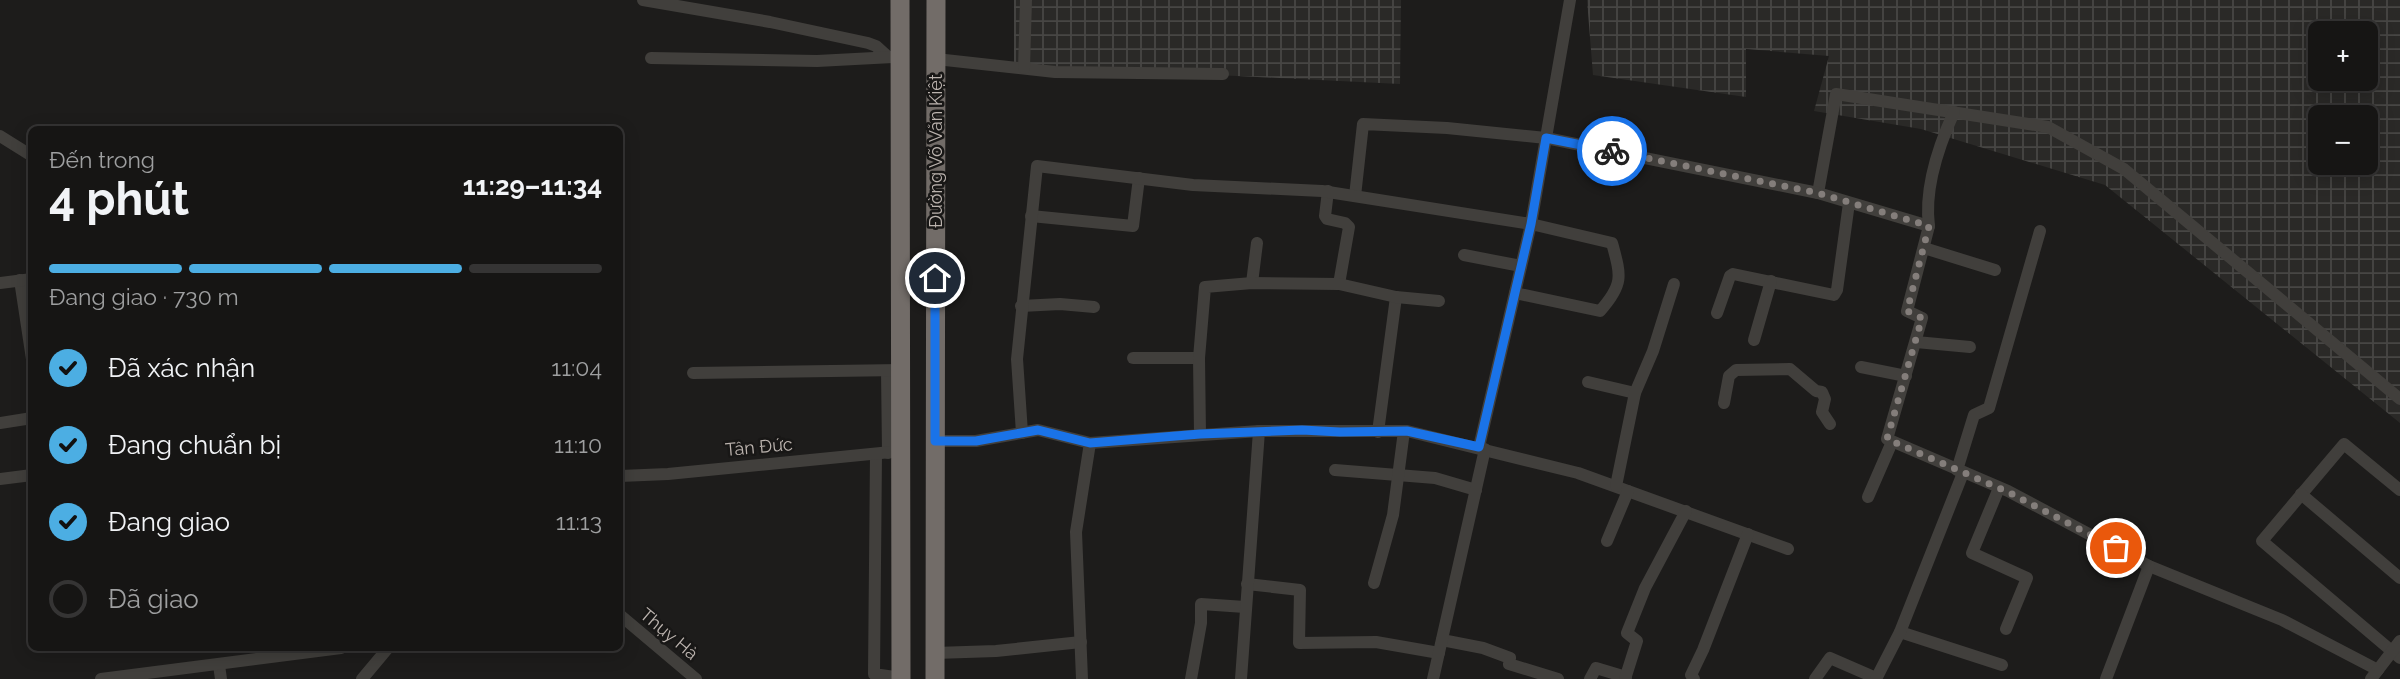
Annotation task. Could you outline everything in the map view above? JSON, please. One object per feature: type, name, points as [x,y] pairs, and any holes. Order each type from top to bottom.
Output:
[{"type":"highway","name":"Đường Võ Văn Kiệt","points":[[900,0],[894,57],[894,371],[888,453],[901,678]]},
{"type":"highway","name":"Đường Võ Văn Kiệt","points":[[935,679],[936,0]]},
{"type":"street","points":[[643,0],[770,22],[868,43],[894,57]]},
{"type":"street","points":[[1024,68],[1026,0]]},
{"type":"street","points":[[1433,679],[1476,490],[1482,448],[1531,224],[1570,0]]},
{"type":"street","points":[[651,58],[817,61],[894,57]]},
{"type":"street","points":[[936,59],[1055,72],[1223,74]]},
{"type":"street","points":[[1818,193],[1836,94],[2048,127],[2124,169],[2400,399]]},
{"type":"street","points":[[1954,112],[1936,160],[1929,226],[1907,311],[1922,318],[1887,439],[1999,488],[2149,566],[2282,620],[2375,674],[2397,650],[2262,541],[2344,444],[2400,490]]},
{"type":"street","points":[[1355,196],[1363,124],[1447,128],[1546,138],[1818,193],[1929,226]]},
{"type":"street","points":[[0,136],[28,154]]},
{"type":"street","points":[[1022,433],[1017,359],[1037,166],[1193,185],[1328,191],[1531,224],[1612,243],[1621,274],[1613,296],[1600,311],[1515,293]]},
{"type":"street","points":[[1031,216],[1133,226],[1139,178]]},
{"type":"street","points":[[1328,191],[1325,216],[1349,226],[1339,284]]},
{"type":"street","points":[[1717,313],[1733,274],[1828,296],[1834,295],[1837,290],[1849,203]]},
{"type":"street","points":[[1815,679],[1830,658],[1876,678],[1900,632],[1960,471],[1974,415],[1989,408],[2040,231]]},
{"type":"street","points":[[1252,283],[1257,243]]},
{"type":"street","points":[[1924,248],[1995,270]]},
{"type":"street","points":[[1464,255],[1521,266]]},
{"type":"street","points":[[0,283],[26,280],[28,306]]},
{"type":"street","points":[[1754,340],[1772,281]]},
{"type":"street","points":[[1200,434],[1199,358],[1205,287],[1252,283],[1339,284],[1396,297],[1439,301]]},
{"type":"street","points":[[1615,486],[1635,393],[1653,351],[1674,284]]},
{"type":"street","points":[[1378,432],[1396,297]]},
{"type":"street","points":[[1021,306],[1060,304],[1094,307]]},
{"type":"street","points":[[1916,342],[1970,346]]},
{"type":"street","points":[[1133,358],[1199,358]]},
{"type":"street","points":[[1724,403],[1730,376],[1736,370],[1773,370],[1785,367],[1816,391],[1822,392],[1825,399],[1822,412],[1830,424]]},
{"type":"street","points":[[1861,367],[1906,376]]},
{"type":"street","points":[[693,373],[894,371]]},
{"type":"street","points":[[1588,382],[1635,393]]},
{"type":"street","points":[[0,423],[28,419]]},
{"type":"street","points":[[935,441],[976,441],[1038,430],[1090,443],[1259,431],[1404,431],[1578,473],[1788,549]]},
{"type":"street","points":[[1241,679],[1259,431]]},
{"type":"street","points":[[1374,583],[1393,515],[1404,431]]},
{"type":"street","points":[[1868,497],[1892,442]]},
{"type":"street","points":[[1082,679],[1076,532],[1090,443]]},
{"type":"street","points":[[888,453],[874,674],[901,678]]},
{"type":"street","name":"Tân Đức","points":[[623,476],[888,453]]},
{"type":"street","points":[[1335,470],[1435,478],[1476,490]]},
{"type":"street","points":[[0,479],[28,476]]},
{"type":"street","points":[[1999,488],[1972,554],[2027,578],[2006,629]]},
{"type":"street","points":[[1607,541],[1628,491]]},
{"type":"street","points":[[2301,494],[2400,578]]},
{"type":"street","points":[[1590,679],[1596,668],[1625,678],[1637,641],[1627,633],[1645,588],[1686,511]]},
{"type":"street","points":[[1694,679],[1690,675],[1703,650],[1748,534]]},
{"type":"street","points":[[2106,679],[2149,566]]},
{"type":"street","points":[[1247,584],[1300,590],[1299,643],[1376,642],[1483,648],[1510,658],[1509,664],[1558,679]]},
{"type":"street","points":[[1191,679],[1201,623],[1201,604],[1245,607]]},
{"type":"street","name":"Thụy Hà","points":[[623,618],[696,679]]},
{"type":"street","points":[[1900,632],[2002,665]]},
{"type":"street","points":[[935,653],[996,651],[1081,642]]},
{"type":"street","points":[[101,679],[319,651]]},
{"type":"street","points":[[362,679],[385,651]]},
{"type":"street","points":[[219,665],[221,679]]},
{"type":"shaded area","points":[[1014,0],[1401,0],[1400,84],[1014,65]]},
{"type":"shaded area","points":[[1587,0],[2400,0],[2400,423],[2105,185],[1921,129],[1814,111],[1829,56],[1746,49],[1746,97],[1593,75]]},
{"type":"way so far","points":[[1612,151],[1818,193],[1929,226],[1907,311],[1922,318],[1887,439],[2008,492],[2116,548]]},
{"type":"route","points":[[935,278],[935,441],[976,441],[1038,430],[1090,443],[1200,434],[1302,430],[1407,431],[1479,447],[1531,224],[1546,138],[1612,151]]}]
